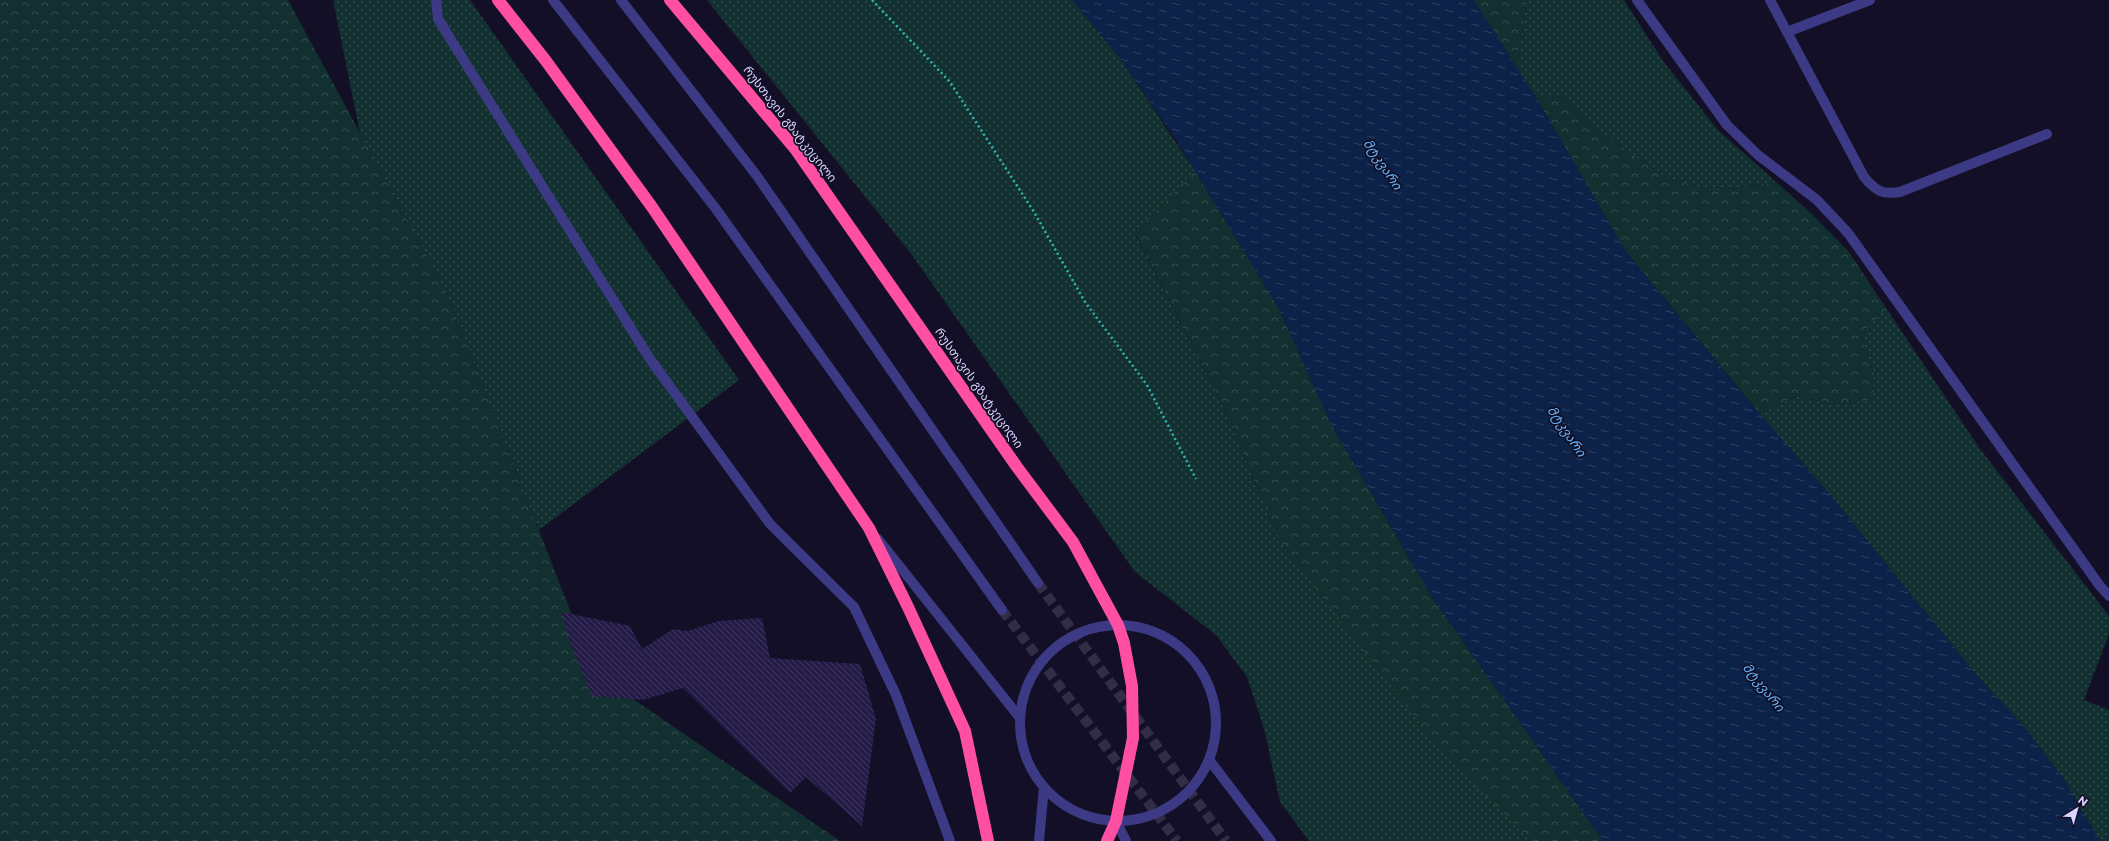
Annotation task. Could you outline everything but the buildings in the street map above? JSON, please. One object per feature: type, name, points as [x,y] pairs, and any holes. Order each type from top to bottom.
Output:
[{"type":"highway","points":[[498,0],[546,62],[652,207],[869,528],[908,606],[965,731],[988,841]]},
{"type":"highway","name":"რუსთავის გზატკეცილი","points":[[670,0],[796,150],[1017,466],[1073,542],[1118,625],[1124,643],[1132,686],[1133,738],[1116,821],[1107,841]]},
{"type":"lane","points":[[436,0],[438,19],[650,359],[770,524],[854,607],[896,695],[950,841]]},
{"type":"lane","points":[[553,0],[716,209],[1002,610]]},
{"type":"lane","points":[[621,0],[757,176],[1038,583]]},
{"type":"lane","points":[[1637,0],[1727,125],[1758,155],[1817,200],[1848,233],[2100,586],[2109,596]]},
{"type":"lane","points":[[1770,0],[1864,177],[1874,188],[1887,194],[1900,192],[2047,134]]},
{"type":"lane","points":[[1787,32],[1870,0]]},
{"type":"lane","points":[[869,528],[1020,718]]},
{"type":"lane","points":[[1118,625],[1150,630],[1178,646],[1200,669],[1214,698],[1217,730],[1210,761],[1194,786],[1172,806],[1145,818],[1116,821],[1089,817],[1064,805],[1044,787],[1030,767],[1022,743],[1020,718],[1026,689],[1041,663],[1062,642],[1089,629],[1118,625]]},
{"type":"lane","points":[[1210,761],[1271,841]]},
{"type":"lane","points":[[1038,841],[1044,787]]},
{"type":"lane","points":[[1116,821],[1126,841]]},
{"type":"path","points":[[872,0],[950,82],[1034,212],[1085,302],[1147,385],[1196,479]]},
{"type":"green space","points":[[0,0],[288,0],[447,293],[594,672],[840,841],[0,841]]},
{"type":"green space","points":[[333,0],[470,0],[739,380],[539,530],[447,293],[360,133]]},
{"type":"green space","points":[[707,0],[1072,0],[1119,57],[1195,171],[1135,234],[1225,410],[1279,541],[1359,642],[1528,837],[1529,841],[1309,841],[1280,802],[1265,732],[1247,677],[1216,635],[1135,572],[912,255]]},
{"type":"green space","points":[[1474,0],[1527,0],[1517,68]]},
{"type":"green space","points":[[1527,0],[1624,0],[1663,61],[1717,129],[1776,182],[1714,191],[1668,179],[1604,134],[1564,97],[1534,94],[1517,68]]},
{"type":"green space","points":[[1534,94],[1564,97],[1604,134],[1668,179],[1714,191],[1776,182],[1811,213],[1849,252],[1886,308],[1862,335],[1874,375],[1873,400],[1836,405],[1797,396],[1760,414],[1624,249]]},
{"type":"green space","points":[[1195,171],[1279,309],[1331,424],[1432,597],[1603,841],[1529,841],[1528,837],[1446,757],[1279,541],[1225,410],[1135,233]]},
{"type":"green space","points":[[1886,308],[1980,449],[2109,616],[2109,634],[2084,700],[2109,710],[2109,841],[2100,841],[2063,778],[2022,724],[1980,679],[1826,490],[1760,414],[1797,396],[1836,405],[1874,375],[1862,335]]},
{"type":"water","name":"მტკვარი","points":[[1072,0],[1474,0],[1534,94],[1624,249],[1742,393],[1826,490],[1980,679],[2022,724],[2063,778],[2100,841],[1603,841],[1432,597],[1331,424],[1279,309],[1176,140],[1119,57]]},
{"type":"tunnel","points":[[1038,583],[1226,841]]},
{"type":"tunnel","points":[[1002,610],[1177,841]]}]
